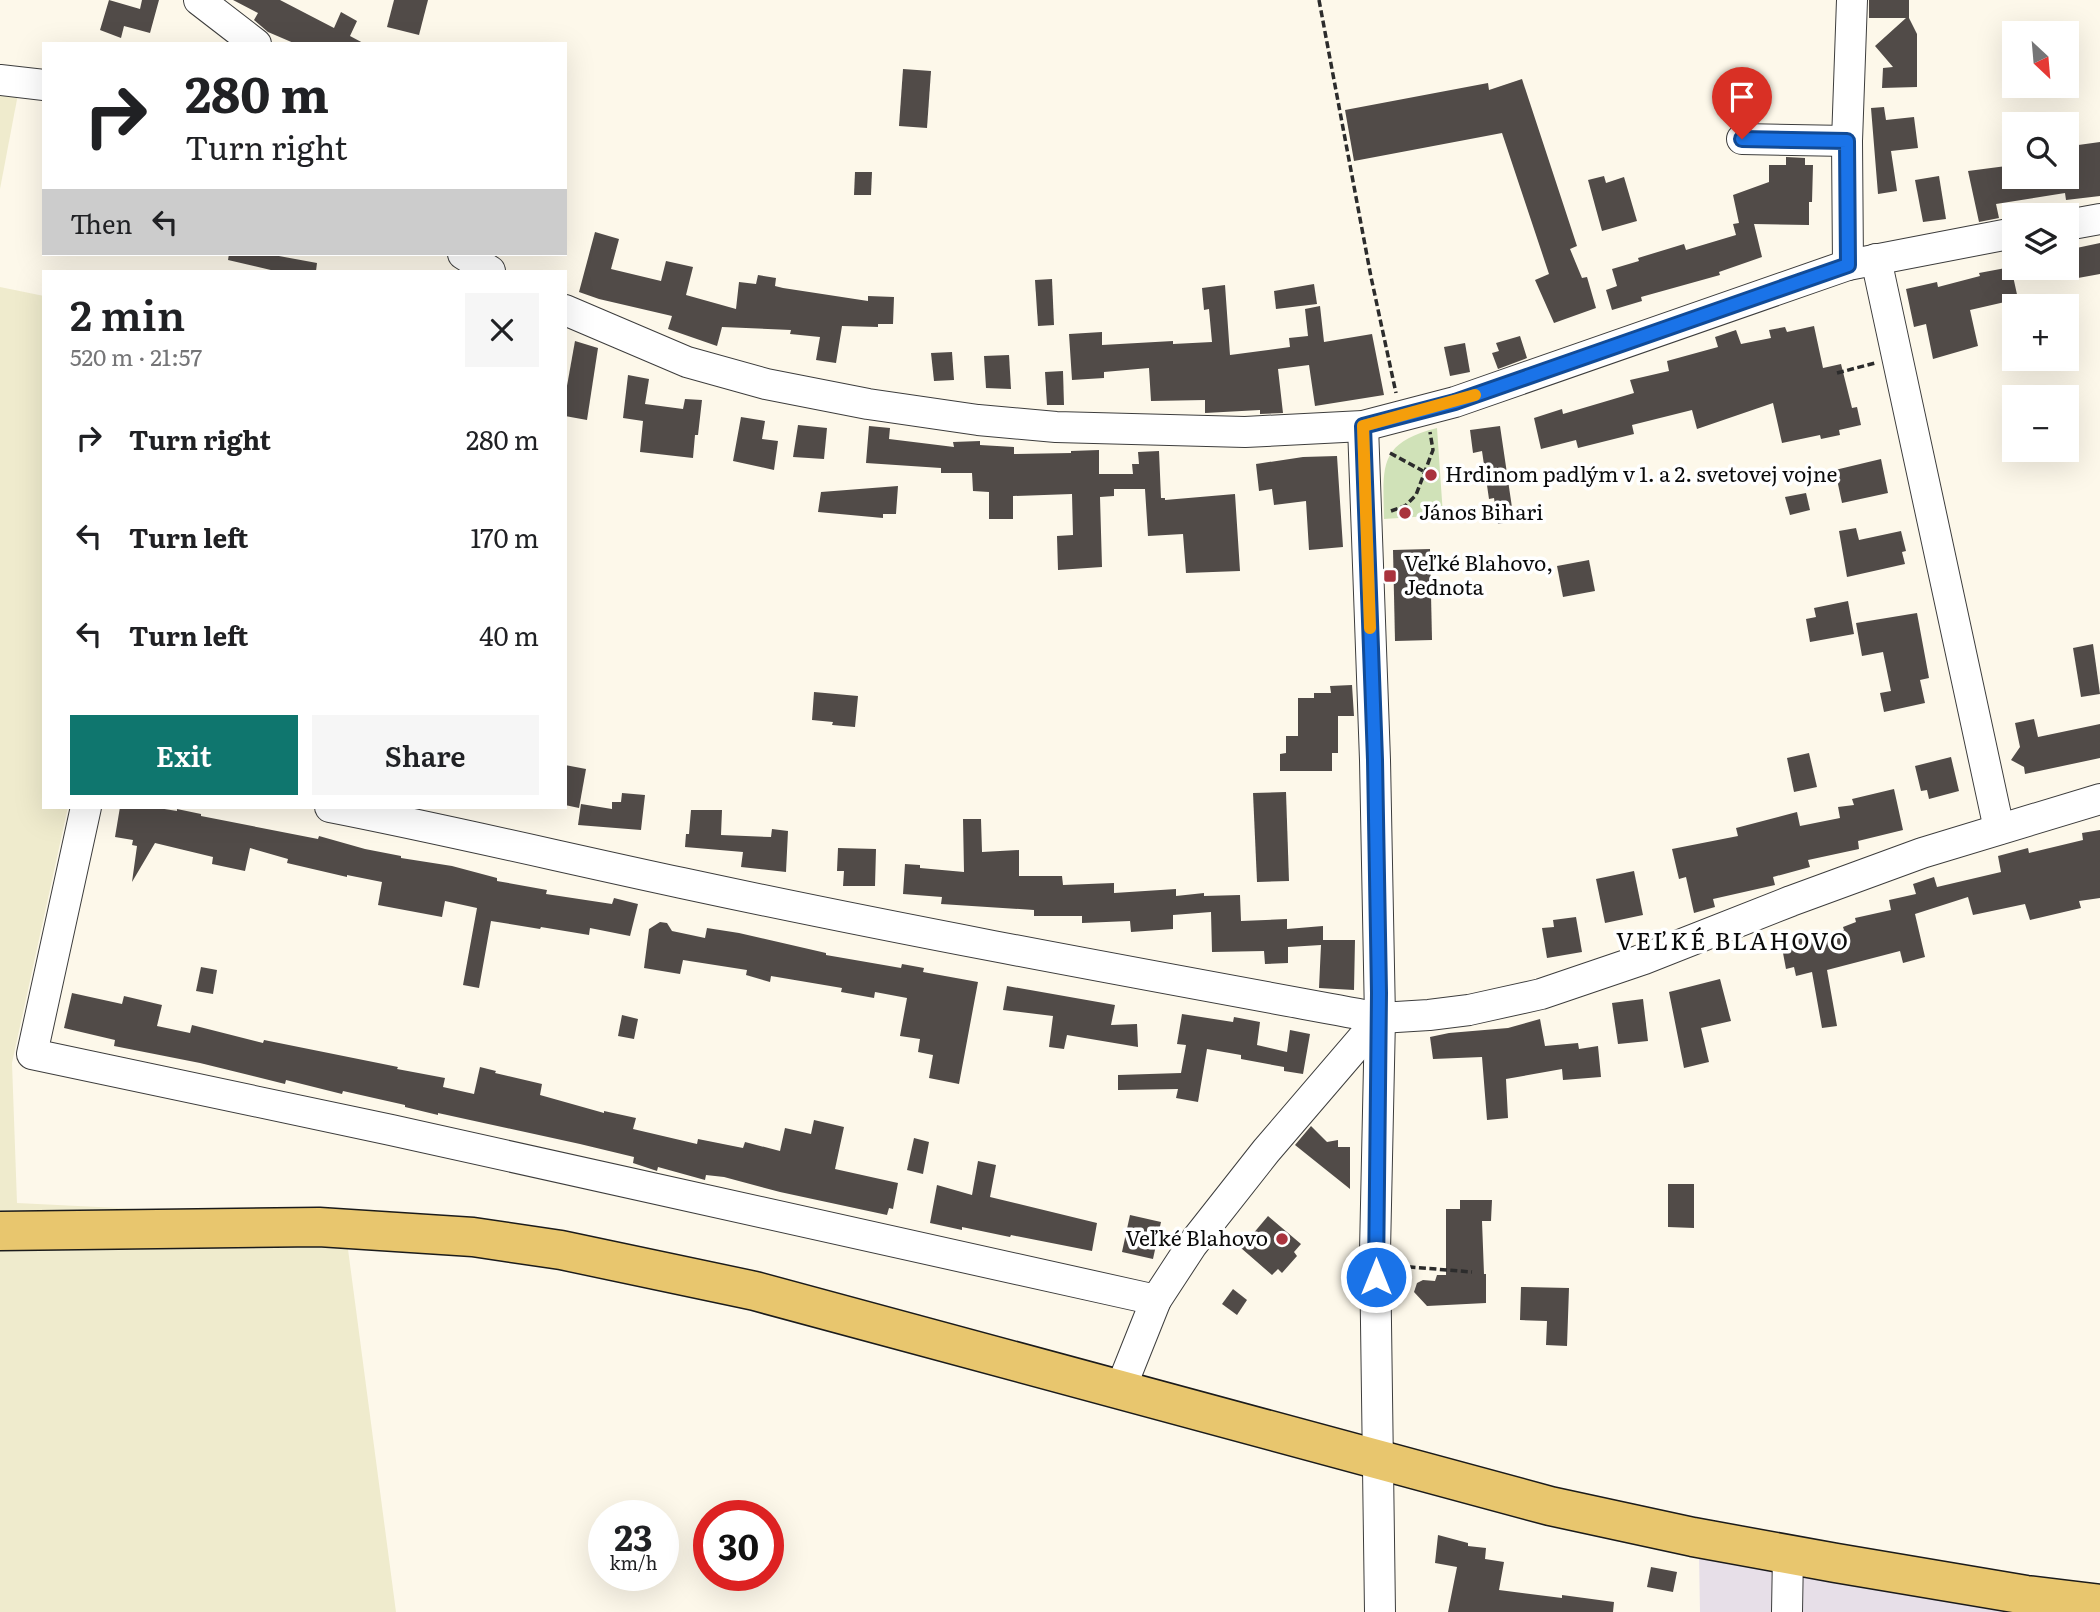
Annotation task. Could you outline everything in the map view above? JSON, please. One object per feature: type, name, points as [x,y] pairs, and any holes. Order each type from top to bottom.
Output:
[{"type":"main road","points":[[0,1231],[319,1227],[448,1235],[561,1250],[755,1291],[1550,1506],[1787,1554],[2026,1595],[2100,1604]]},
{"type":"street","points":[[199,0],[253,42]]},
{"type":"street","points":[[1852,0],[1847,141],[1862,262],[1898,358],[1999,829]]},
{"type":"street","points":[[0,80],[42,85]]},
{"type":"street","points":[[1742,139],[1847,141]]},
{"type":"street","points":[[2079,223],[2100,219]]},
{"type":"street","points":[[567,311],[687,362],[766,384],[868,404],[978,420],[1056,427],[1245,432],[1363,426],[1455,402],[1862,262],[2002,235]]},
{"type":"street","points":[[466,256],[488,270]]},
{"type":"street","points":[[1363,426],[1375,760],[1380,1018],[1376,1251],[1380,1612]]},
{"type":"street","points":[[340,809],[998,947],[1380,1018],[1469,1010],[1541,994],[1644,959],[1922,853],[2100,799]]},
{"type":"street","points":[[86,809],[32,1054],[405,1133],[1156,1300]]},
{"type":"street","points":[[1120,1390],[1156,1300],[1192,1245],[1266,1150],[1380,1018]]},
{"type":"street","points":[[1787,1554],[1787,1612]]},
{"type":"path","points":[[1319,0],[1371,277],[1397,398]]},
{"type":"path","points":[[1837,373],[1898,358]]},
{"type":"path","points":[[1380,513],[1397,510],[1411,500],[1420,486],[1423,471],[1433,450],[1429,426]]},
{"type":"path","points":[[1388,452],[1423,471]]},
{"type":"path","points":[[1394,1266],[1472,1272]]},
{"type":"shaded area","points":[[0,92],[18,94],[0,189]]},
{"type":"shaded area","points":[[0,287],[42,296],[42,809],[68,809],[12,1063],[17,1203],[344,1219],[396,1612],[0,1612]]},
{"type":"shaded area","points":[[1699,1556],[2057,1612],[1700,1612]]},
{"type":"green space","points":[[1437,428],[1443,515],[1384,519],[1384,485],[1388,459],[1394,449],[1404,441]]},
{"type":"building","points":[[109,0],[140,9],[142,0],[159,0],[150,33],[124,26],[121,38],[100,30]]},
{"type":"building","points":[[233,0],[280,0],[334,28],[341,12],[357,21],[350,36],[361,42],[291,42],[268,32],[254,20],[258,13]]},
{"type":"building","points":[[394,0],[428,0],[419,35],[387,27]]},
{"type":"building","points":[[1869,0],[1909,0],[1909,18],[1917,34],[1917,87],[1882,88],[1883,68],[1893,67],[1875,46],[1906,18],[1869,18]]},
{"type":"building","points":[[903,69],[931,71],[927,128],[899,126]]},
{"type":"building","points":[[1522,79],[1577,246],[1570,249],[1582,278],[1587,277],[1596,308],[1554,323],[1535,280],[1549,274],[1502,133],[1354,161],[1345,110],[1488,83],[1489,90]]},
{"type":"building","points":[[1884,107],[1886,120],[1914,117],[1918,148],[1891,151],[1897,191],[1878,194],[1871,108]]},
{"type":"building","points":[[2100,142],[2100,196],[2066,200],[2065,193],[1996,204],[1999,218],[1979,222],[1968,171],[2002,167],[2002,189],[2079,189],[2079,145]]},
{"type":"building","points":[[1786,157],[1805,158],[1805,165],[1813,165],[1809,225],[1754,224],[1762,257],[1719,272],[1720,275],[1641,297],[1642,301],[1612,310],[1606,290],[1617,286],[1612,269],[1684,244],[1686,250],[1736,235],[1733,224],[1739,223],[1733,195],[1769,182],[1769,165],[1786,165]]},
{"type":"building","points":[[855,172],[872,172],[871,195],[854,195]]},
{"type":"building","points":[[1604,176],[1606,183],[1624,177],[1637,221],[1602,231],[1588,180]]},
{"type":"building","points":[[1939,176],[1946,219],[1923,222],[1915,180]]},
{"type":"building","points":[[595,232],[619,239],[611,269],[661,281],[666,261],[693,267],[686,295],[736,309],[739,282],[756,284],[758,275],[776,278],[775,286],[783,288],[868,301],[868,296],[894,297],[893,324],[878,324],[878,327],[842,326],[836,363],[816,360],[820,337],[790,334],[791,330],[722,327],[717,346],[668,329],[672,316],[579,292]]},
{"type":"building","points":[[2100,243],[2100,274],[2079,278],[2079,247]]},
{"type":"building","points":[[229,256],[279,256],[317,263],[316,270],[271,270],[228,260]]},
{"type":"building","points":[[2002,269],[2002,280],[2014,280],[2017,294],[2002,294],[2002,303],[1970,310],[1978,346],[1933,359],[1926,324],[1914,327],[1906,289],[1937,282],[1938,287],[1980,276],[1979,273]]},
{"type":"building","points":[[1052,279],[1054,325],[1038,326],[1035,280]]},
{"type":"building","points":[[1314,284],[1317,304],[1276,309],[1274,291]]},
{"type":"building","points":[[1225,285],[1230,355],[1290,347],[1289,338],[1308,336],[1305,309],[1320,306],[1324,342],[1372,334],[1384,395],[1315,406],[1309,365],[1278,369],[1283,413],[1260,414],[1260,410],[1205,413],[1205,400],[1151,401],[1149,368],[1104,372],[1104,378],[1072,380],[1069,334],[1102,332],[1102,345],[1212,342],[1209,309],[1204,310],[1202,288]]},
{"type":"building","points":[[1814,326],[1823,368],[1841,364],[1852,408],[1857,407],[1861,425],[1839,430],[1840,435],[1821,439],[1820,435],[1782,443],[1773,403],[1697,429],[1692,410],[1632,425],[1634,434],[1578,448],[1576,440],[1541,449],[1534,418],[1562,409],[1563,414],[1634,393],[1630,380],[1669,371],[1667,361],[1718,347],[1715,337],[1736,330],[1741,344],[1771,338],[1769,330],[1785,327],[1787,332]]},
{"type":"building","points":[[1520,336],[1527,358],[1498,369],[1492,353],[1499,351],[1496,343]]},
{"type":"building","points":[[575,341],[598,348],[587,420],[567,416],[567,386]]},
{"type":"building","points":[[1465,343],[1470,372],[1450,376],[1444,347]]},
{"type":"building","points":[[952,352],[954,380],[934,381],[931,353]]},
{"type":"building","points":[[1009,355],[1011,389],[986,388],[984,356]]},
{"type":"building","points":[[1063,371],[1064,405],[1047,405],[1045,372]]},
{"type":"building","points":[[628,375],[649,379],[645,404],[683,409],[685,399],[702,400],[693,458],[640,452],[643,421],[623,418]]},
{"type":"building","points":[[741,417],[765,421],[762,439],[778,441],[774,470],[733,461]]},
{"type":"building","points":[[798,425],[827,428],[824,459],[793,457]]},
{"type":"building","points":[[869,426],[890,428],[889,439],[954,447],[953,442],[980,441],[980,445],[1014,447],[1014,454],[1099,450],[1099,474],[1133,474],[1132,464],[1139,464],[1138,452],[1159,451],[1161,498],[1165,500],[1235,494],[1240,571],[1186,573],[1183,534],[1148,536],[1145,489],[1114,489],[1114,496],[1100,497],[1102,567],[1058,570],[1057,536],[1073,535],[1072,494],[1013,496],[1013,519],[989,519],[989,492],[973,491],[972,473],[941,473],[941,468],[866,463]]},
{"type":"building","points":[[1500,426],[1514,521],[1498,524],[1494,498],[1489,499],[1482,451],[1473,453],[1470,430]]},
{"type":"building","points":[[1337,456],[1343,547],[1309,550],[1306,501],[1274,505],[1272,489],[1259,491],[1256,464],[1303,457]]},
{"type":"building","points":[[1881,459],[1888,493],[1842,503],[1835,470]]},
{"type":"building","points":[[898,486],[896,514],[883,514],[883,518],[818,512],[821,492]]},
{"type":"building","points":[[1806,493],[1810,510],[1790,515],[1785,497]]},
{"type":"building","points":[[1856,528],[1859,540],[1901,531],[1906,551],[1902,552],[1905,564],[1847,577],[1839,531]]},
{"type":"building","points":[[1430,549],[1432,640],[1395,641],[1393,550]]},
{"type":"building","points":[[1589,560],[1595,591],[1563,597],[1557,566]]},
{"type":"building","points":[[1848,601],[1854,634],[1810,642],[1806,619],[1816,617],[1814,608]]},
{"type":"building","points":[[1917,613],[1929,678],[1920,680],[1925,703],[1884,712],[1880,693],[1891,691],[1883,652],[1862,656],[1856,623]]},
{"type":"building","points":[[2093,644],[2100,694],[2081,697],[2073,648]]},
{"type":"building","points":[[1352,685],[1354,716],[1338,716],[1338,753],[1332,753],[1332,771],[1280,771],[1280,754],[1286,753],[1286,736],[1298,736],[1298,698],[1314,698],[1314,693],[1331,693],[1330,686]]},
{"type":"building","points":[[814,692],[858,696],[855,727],[812,720]]},
{"type":"building","points":[[2034,719],[2038,737],[2100,724],[2100,758],[2025,774],[2024,767],[2011,760],[2020,747],[2015,723]]},
{"type":"building","points":[[1809,753],[1817,787],[1794,792],[1787,758]]},
{"type":"building","points":[[1951,757],[1959,791],[1929,799],[1927,790],[1921,791],[1915,766]]},
{"type":"building","points":[[567,765],[586,769],[579,808],[567,805]]},
{"type":"building","points":[[1894,789],[1903,830],[1858,841],[1859,849],[1808,860],[1810,867],[1773,877],[1775,885],[1713,899],[1715,907],[1694,913],[1686,877],[1679,879],[1672,849],[1738,836],[1736,828],[1797,812],[1800,826],[1840,818],[1838,807],[1854,805],[1852,799]]},
{"type":"building","points":[[1286,792],[1289,881],[1257,882],[1253,793]]},
{"type":"building","points":[[622,793],[645,795],[641,830],[578,825],[581,804],[612,809],[612,802],[621,802]]},
{"type":"building","points":[[120,809],[177,809],[318,839],[319,836],[401,858],[452,866],[497,878],[497,881],[547,890],[546,894],[612,904],[614,898],[638,904],[630,936],[590,928],[589,935],[491,921],[479,988],[463,985],[477,908],[445,901],[442,917],[378,905],[382,882],[287,863],[288,859],[250,848],[245,871],[212,864],[213,857],[155,843],[132,882],[137,846],[132,845],[133,840],[115,837]]},
{"type":"building","points":[[691,810],[722,810],[721,835],[771,837],[772,829],[788,831],[786,872],[741,867],[743,852],[685,847]]},
{"type":"building","points":[[963,819],[981,819],[982,852],[1019,850],[1019,876],[1062,876],[1063,885],[1114,883],[1114,893],[1176,889],[1176,896],[1204,893],[1204,896],[1240,895],[1241,921],[1287,919],[1287,929],[1323,926],[1323,940],[1355,940],[1354,990],[1319,988],[1321,945],[1288,947],[1288,963],[1265,964],[1264,951],[1212,952],[1211,912],[1173,915],[1173,929],[1131,932],[1130,921],[1082,923],[1082,916],[1034,916],[1034,910],[941,904],[942,897],[903,894],[905,864],[964,872]]},
{"type":"building","points":[[2100,830],[2100,898],[2079,901],[2081,908],[2030,920],[2025,904],[1973,915],[1968,897],[1915,914],[1925,957],[1903,963],[1900,951],[1827,970],[1837,1026],[1822,1028],[1812,972],[1796,976],[1794,967],[1786,969],[1783,953],[1791,951],[1788,941],[1844,930],[1843,927],[1856,922],[1855,918],[1891,910],[1889,900],[1916,894],[1913,884],[1934,877],[1937,887],[2001,872],[1998,856],[2028,848],[2029,853],[2083,840],[2082,833]]},
{"type":"building","points":[[838,848],[876,849],[875,886],[843,886],[844,871],[837,871]]},
{"type":"building","points":[[1634,871],[1643,915],[1605,923],[1596,879]]},
{"type":"building","points":[[1576,917],[1582,952],[1547,958],[1542,928],[1554,927],[1553,920]]},
{"type":"building","points":[[660,922],[667,923],[672,931],[705,938],[707,928],[739,933],[826,955],[901,968],[902,964],[924,968],[923,972],[978,982],[959,1084],[929,1078],[933,1055],[918,1052],[920,1039],[900,1036],[907,998],[875,992],[874,998],[841,992],[842,988],[771,976],[770,982],[746,975],[747,970],[683,960],[680,974],[644,968],[649,929]]},
{"type":"building","points":[[201,967],[217,970],[213,994],[196,991]]},
{"type":"building","points":[[1720,979],[1731,1021],[1701,1028],[1709,1062],[1684,1068],[1669,992]]},
{"type":"building","points":[[1007,986],[1115,1005],[1111,1025],[1137,1024],[1138,1047],[1067,1035],[1064,1049],[1049,1047],[1053,1016],[1003,1010]]},
{"type":"building","points":[[72,993],[122,1004],[124,996],[162,1005],[157,1026],[190,1033],[192,1025],[263,1043],[264,1040],[398,1067],[397,1069],[445,1078],[443,1087],[474,1094],[480,1067],[542,1084],[540,1095],[604,1113],[636,1118],[633,1129],[697,1144],[698,1139],[743,1148],[745,1142],[780,1151],[785,1128],[811,1134],[814,1120],[844,1127],[835,1169],[898,1183],[893,1209],[889,1208],[887,1215],[724,1177],[706,1175],[705,1180],[658,1167],[657,1171],[633,1163],[634,1157],[580,1144],[438,1115],[343,1091],[342,1094],[286,1080],[285,1084],[114,1046],[115,1040],[64,1028]]},
{"type":"building","points":[[1643,999],[1648,1041],[1618,1044],[1612,1003]]},
{"type":"building","points":[[1182,1014],[1233,1022],[1234,1017],[1260,1022],[1257,1045],[1287,1052],[1290,1030],[1310,1034],[1303,1074],[1284,1071],[1284,1067],[1241,1059],[1241,1055],[1207,1049],[1198,1102],[1176,1098],[1178,1089],[1118,1090],[1118,1075],[1181,1073],[1186,1045],[1177,1044]]},
{"type":"building","points":[[622,1015],[638,1019],[634,1039],[618,1036]]},
{"type":"building","points":[[1540,1019],[1545,1046],[1578,1043],[1579,1049],[1598,1046],[1601,1077],[1563,1080],[1562,1069],[1506,1079],[1508,1118],[1487,1120],[1482,1057],[1433,1059],[1430,1037],[1508,1028]]},
{"type":"building","points":[[1311,1126],[1327,1142],[1338,1140],[1338,1147],[1350,1147],[1350,1189],[1295,1145]]},
{"type":"building","points":[[914,1138],[929,1142],[923,1174],[907,1170]]},
{"type":"building","points":[[978,1161],[996,1165],[990,1197],[1097,1223],[1092,1251],[930,1223],[937,1185],[972,1195]]},
{"type":"building","points":[[1668,1184],[1694,1184],[1694,1228],[1668,1227]]},
{"type":"building","points":[[1460,1200],[1492,1200],[1491,1221],[1482,1221],[1486,1303],[1427,1306],[1414,1292],[1417,1283],[1423,1280],[1435,1281],[1437,1275],[1446,1275],[1446,1209],[1460,1209]]},
{"type":"building","points":[[1130,1215],[1161,1222],[1153,1259],[1122,1252]]},
{"type":"building","points":[[1268,1216],[1301,1244],[1294,1252],[1297,1256],[1282,1273],[1278,1269],[1272,1275],[1241,1248]]},
{"type":"building","points":[[1521,1287],[1569,1288],[1567,1346],[1546,1345],[1547,1321],[1520,1320]]},
{"type":"building","points":[[1233,1289],[1247,1300],[1237,1315],[1222,1304]]},
{"type":"building","points":[[1438,1535],[1468,1543],[1468,1546],[1486,1548],[1485,1559],[1504,1562],[1499,1590],[1614,1602],[1613,1612],[1448,1612],[1457,1567],[1435,1563]]},
{"type":"building","points":[[1651,1567],[1677,1572],[1673,1592],[1647,1587]]},
{"type":"slow traffic","points":[[1370,628],[1363,426],[1475,395]]},
{"type":"place","name":"Hrdinom padlým v 1. a 2. svetovej vojne","points":[[1431,475]]},
{"type":"place","name":"János Bihari","points":[[1405,513]]},
{"type":"place","name":"Veľké Blahovo, Jednota","points":[[1390,576]]},
{"type":"place","name":"Veľké Blahovo","points":[[1282,1239]]},
{"type":"district","name":"VEĽKÉ BLAHOVO","points":[[1733,942]]},
{"type":"route","points":[[1376,1277],[1380,1018],[1375,760],[1363,426],[1455,402],[1848,265],[1847,141],[1742,139]]}]
